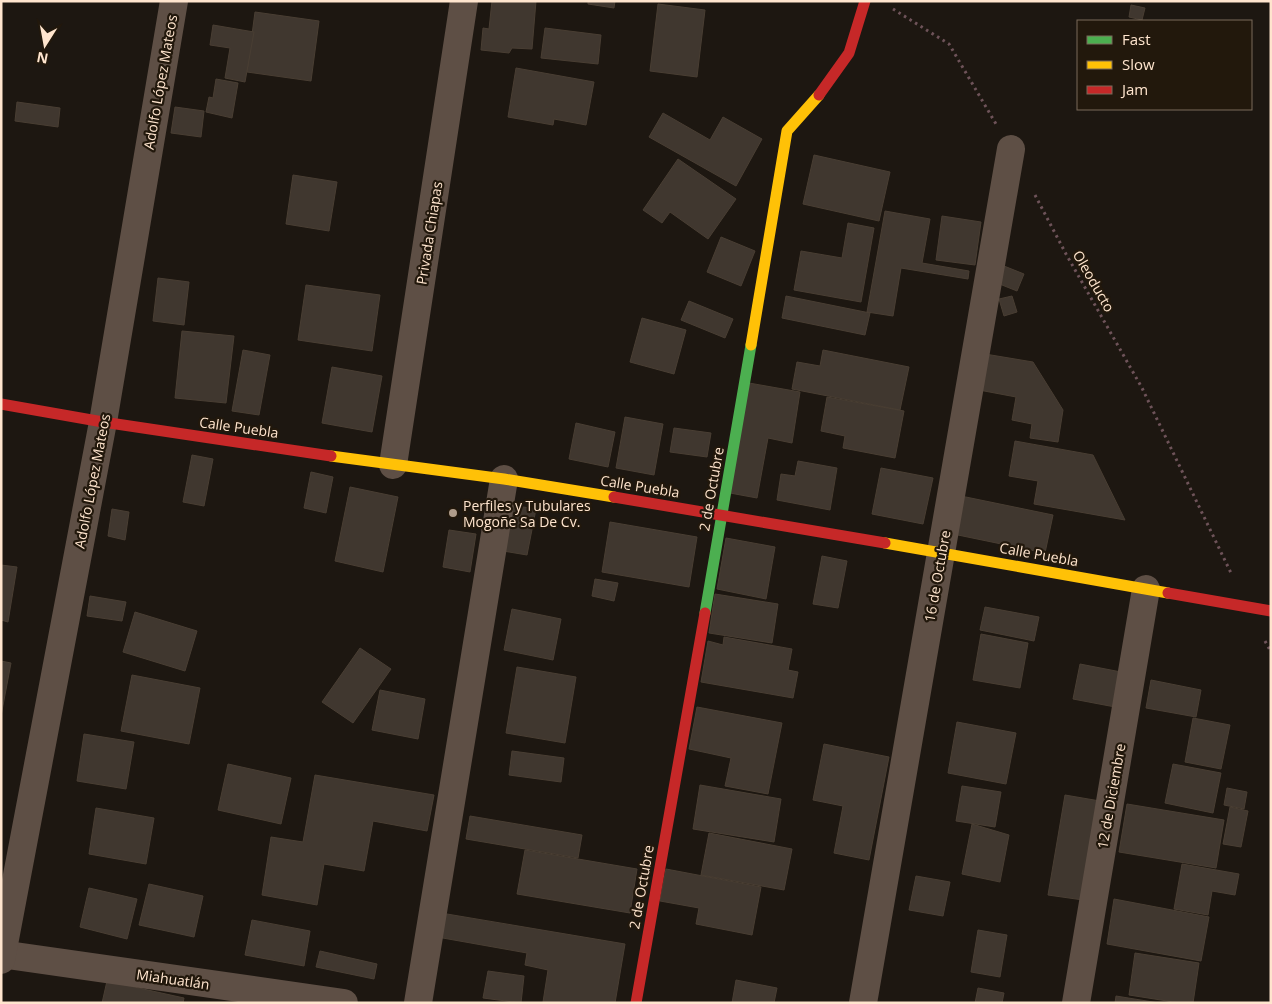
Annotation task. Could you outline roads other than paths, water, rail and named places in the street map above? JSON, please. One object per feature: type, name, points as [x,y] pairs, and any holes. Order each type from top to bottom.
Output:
[{"type":"street","name":"Adolfo López Mateos","points":[[2,956],[103,422],[174,1]]},
{"type":"street","name":"Privada Chiapas","points":[[393,465],[464,1]]},
{"type":"street","name":"2 de Octubre","points":[[636,1003],[787,131],[816,99],[849,53],[865,1]]},
{"type":"street","name":"16 de Octubre","points":[[862,1003],[1011,149]]},
{"type":"street","name":"Calle Puebla","points":[[1,404],[103,422],[393,465],[504,478],[942,552],[1271,611]]},
{"type":"street","points":[[418,1003],[504,478]]},
{"type":"street","name":"12 de Diciembre","points":[[1076,1003],[1146,589]]},
{"type":"street","name":"Miahuatlán","points":[[2,956],[190,992],[344,1003]]},
{"type":"place","name":"Perfiles y Tubulares Mogoñe Sa De Cv.","points":[[453,513]]}]
